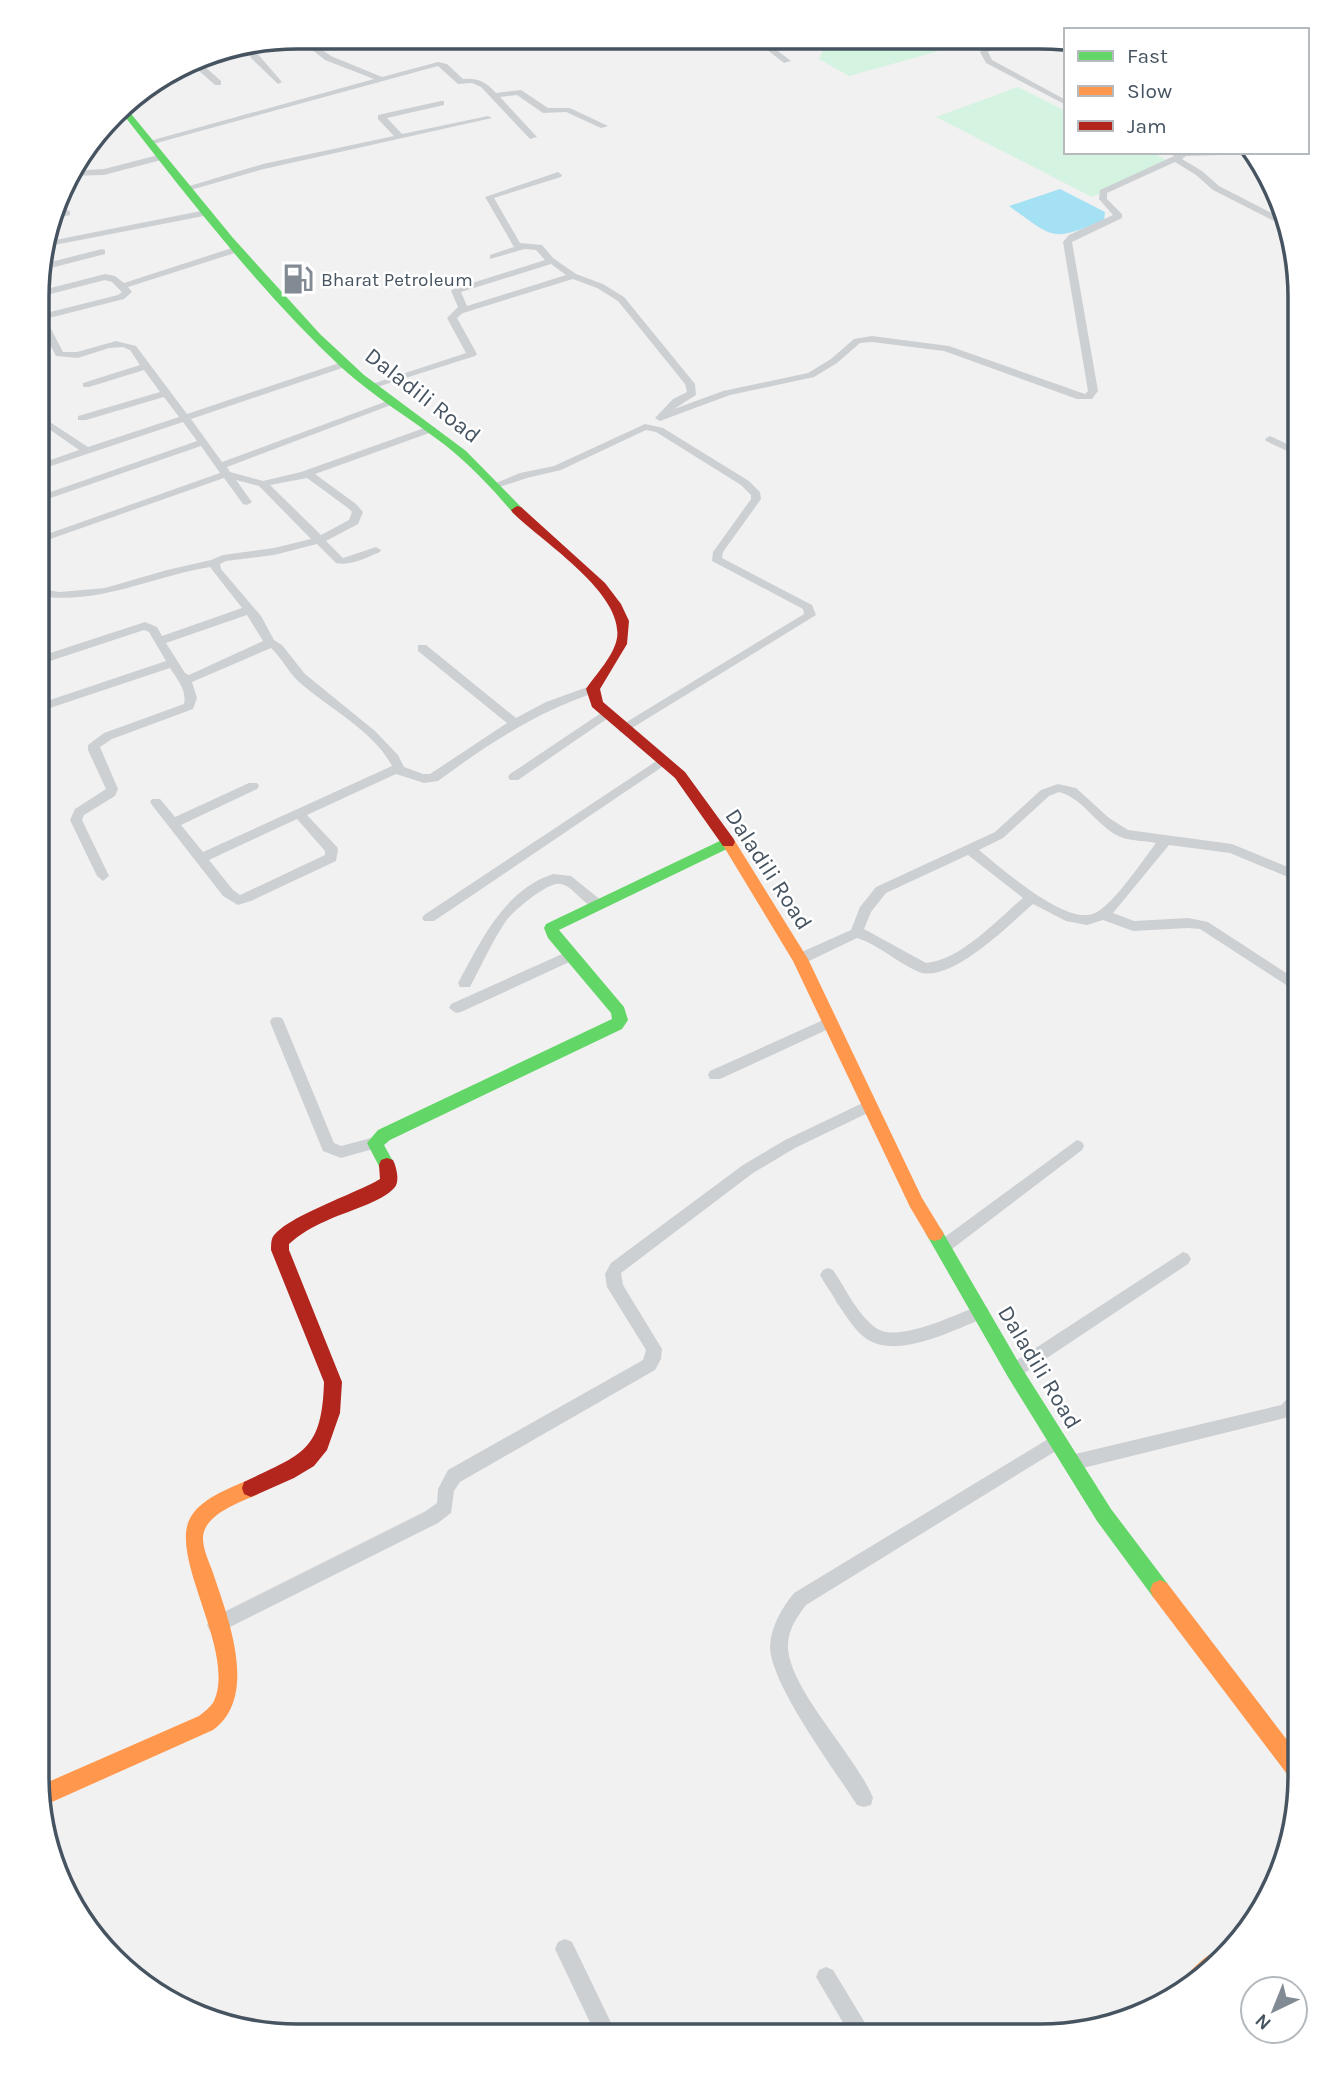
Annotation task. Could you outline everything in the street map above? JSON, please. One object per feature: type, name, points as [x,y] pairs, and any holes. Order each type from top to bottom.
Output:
[{"type":"main road","name":"Daladili Road","points":[[128,115],[235,250],[300,323],[371,386],[462,453],[496,485],[524,518],[595,579],[616,603],[624,637],[593,689],[597,704],[680,775],[741,861],[800,959],[916,1202],[1014,1370],[1104,1515],[1287,1758]]},
{"type":"main road","points":[[50,1792],[206,1723],[219,1713],[227,1690],[226,1668],[195,1547],[195,1526],[200,1519],[222,1505],[305,1462],[320,1444],[334,1396],[333,1382],[280,1250],[280,1241],[293,1229],[371,1195],[388,1182],[388,1168],[375,1143],[384,1135],[616,1026],[620,1020],[618,1011],[553,934],[551,928],[726,843]]},
{"type":"street","points":[[771,49],[787,61]]},
{"type":"street","points":[[987,49],[984,52],[989,61],[1064,102]]},
{"type":"street","points":[[317,50],[328,58],[383,79]]},
{"type":"street","points":[[253,53],[278,82]]},
{"type":"street","points":[[150,142],[441,64],[459,81],[481,83],[533,137]]},
{"type":"street","points":[[201,68],[218,83]]},
{"type":"street","points":[[494,96],[521,93],[546,111],[567,110],[604,126]]},
{"type":"street","points":[[400,137],[381,117],[441,103]]},
{"type":"street","points":[[187,188],[263,167],[488,118]]},
{"type":"street","points":[[1171,154],[1179,157],[1216,188],[1276,219]]},
{"type":"street","points":[[660,418],[727,393],[811,375],[834,361],[857,341],[872,339],[946,348],[1081,397],[1088,397],[1093,391],[1067,242],[1072,237],[1119,216],[1103,199],[1103,192],[1108,187],[1179,157],[1204,154]]},
{"type":"street","points":[[82,173],[104,172],[162,157]]},
{"type":"street","points":[[521,248],[511,240],[489,197],[558,175]]},
{"type":"street","points":[[55,242],[206,213]]},
{"type":"street","points":[[51,265],[103,254],[94,233]]},
{"type":"street","points":[[493,257],[521,248],[539,247],[551,260],[573,276],[600,286],[621,299],[690,384],[692,393],[671,405],[652,427]]},
{"type":"street","points":[[123,286],[235,250]]},
{"type":"street","points":[[463,310],[456,293],[458,289],[548,264],[551,260]]},
{"type":"street","points":[[371,386],[470,356],[472,351],[452,318],[463,310],[573,276]]},
{"type":"street","points":[[49,291],[105,277],[114,278],[127,292],[121,298],[49,314]]},
{"type":"street","points":[[49,337],[59,354],[70,357],[116,344],[128,344],[247,502]]},
{"type":"street","points":[[49,463],[345,364]]},
{"type":"street","points":[[86,385],[146,366]]},
{"type":"street","points":[[82,418],[166,393]]},
{"type":"street","points":[[49,536],[394,402]]},
{"type":"street","points":[[49,425],[86,450]]},
{"type":"street","points":[[496,485],[524,475],[557,468],[639,428],[652,427],[745,483],[756,494],[757,499],[718,552],[716,559],[798,601],[811,612],[807,619],[624,729]]},
{"type":"street","points":[[262,484],[304,474],[431,429]]},
{"type":"street","points":[[1270,439],[1288,448]]},
{"type":"street","points":[[49,496],[202,442]]},
{"type":"street","points":[[223,470],[262,484],[317,540],[344,562],[376,550]]},
{"type":"street","points":[[49,594],[78,595],[136,583],[189,566],[214,563],[223,558],[290,549],[348,526],[358,516],[358,512],[312,477],[304,474]]},
{"type":"street","points":[[214,563],[216,570],[264,628],[270,643],[278,648],[300,676],[334,702],[390,754],[399,769],[426,780],[435,778],[515,723],[556,701],[593,689]]},
{"type":"street","points":[[160,641],[249,610]]},
{"type":"street","points":[[49,657],[145,626],[150,627],[185,679],[191,698],[189,706],[103,738],[94,745],[111,793],[79,812],[76,820],[103,876]]},
{"type":"street","points":[[185,679],[270,643]]},
{"type":"street","points":[[422,648],[515,723]]},
{"type":"street","points":[[49,704],[173,663]]},
{"type":"street","points":[[514,777],[607,713]]},
{"type":"street","points":[[429,918],[664,760]]},
{"type":"street","points":[[201,858],[399,769]]},
{"type":"street","points":[[173,823],[253,786]]},
{"type":"street","points":[[800,959],[856,933],[865,910],[881,890],[999,835],[1045,793],[1058,788],[1072,791],[1114,829],[1135,837],[1232,849],[1288,872]]},
{"type":"street","points":[[156,802],[235,899],[246,898],[331,858],[332,850],[299,814]]},
{"type":"street","points":[[971,849],[1032,898],[1075,917],[1095,919],[1103,915],[1165,841]]},
{"type":"street","points":[[465,983],[505,913],[540,885],[553,879],[566,879],[597,904]]},
{"type":"street","points":[[856,933],[933,970],[959,956],[1032,898]]},
{"type":"street","points":[[1103,915],[1133,926],[1188,923],[1203,925],[1288,981]]},
{"type":"street","points":[[456,1008],[571,955]]},
{"type":"street","points":[[277,1022],[328,1147],[341,1152],[375,1143]]},
{"type":"street","points":[[715,1075],[830,1022]]},
{"type":"street","points":[[216,1625],[441,1512],[447,1502],[448,1483],[454,1476],[649,1365],[654,1349],[615,1287],[613,1274],[616,1268],[748,1168],[790,1144],[869,1106]]},
{"type":"street","points":[[943,1247],[1077,1146]]},
{"type":"street","points":[[1014,1370],[1183,1258]]},
{"type":"street","points":[[828,1275],[868,1332],[885,1341],[908,1337],[981,1312]]},
{"type":"street","points":[[1071,1463],[1287,1409]]},
{"type":"street","points":[[864,1798],[786,1677],[779,1658],[780,1635],[787,1616],[800,1599],[1058,1441]]},
{"type":"street","points":[[565,1949],[602,2024]]},
{"type":"street","points":[[827,1977],[856,2024]]},
{"type":"green space","points":[[823,49],[946,49],[849,76],[819,59]]},
{"type":"green space","points":[[1018,87],[1064,110],[1064,154],[1155,154],[1168,161],[1092,197],[936,117]]},
{"type":"water","points":[[1060,189],[1105,212],[1104,221],[1073,232],[1054,234],[1036,226],[1009,206]]},
{"type":"traffic: fast","points":[[128,115],[257,273],[316,336],[360,378],[462,453],[491,480],[517,510]]},
{"type":"traffic: fast","points":[[387,1165],[375,1143],[384,1135],[616,1025],[620,1020],[618,1011],[553,934],[551,928],[726,843]]},
{"type":"traffic: fast","points":[[935,1234],[1014,1371],[1104,1515],[1160,1590]]},
{"type":"traffic: slow","points":[[728,842],[800,959],[916,1202],[935,1234]]},
{"type":"traffic: slow","points":[[50,1792],[206,1723],[221,1709],[227,1689],[222,1636],[193,1538],[198,1521],[204,1515],[251,1488]]},
{"type":"traffic: slow","points":[[1160,1590],[1287,1758]]},
{"type":"traffic: jam","points":[[517,510],[601,586],[615,604],[623,621],[621,644],[593,689],[597,704],[680,775],[728,842]]},
{"type":"traffic: jam","points":[[251,1488],[295,1469],[314,1453],[328,1424],[332,1403],[333,1382],[280,1250],[280,1241],[305,1223],[362,1198],[389,1182],[387,1165]]},
{"type":"place","name":"Bharat Petroleum","points":[[298,279]]}]
